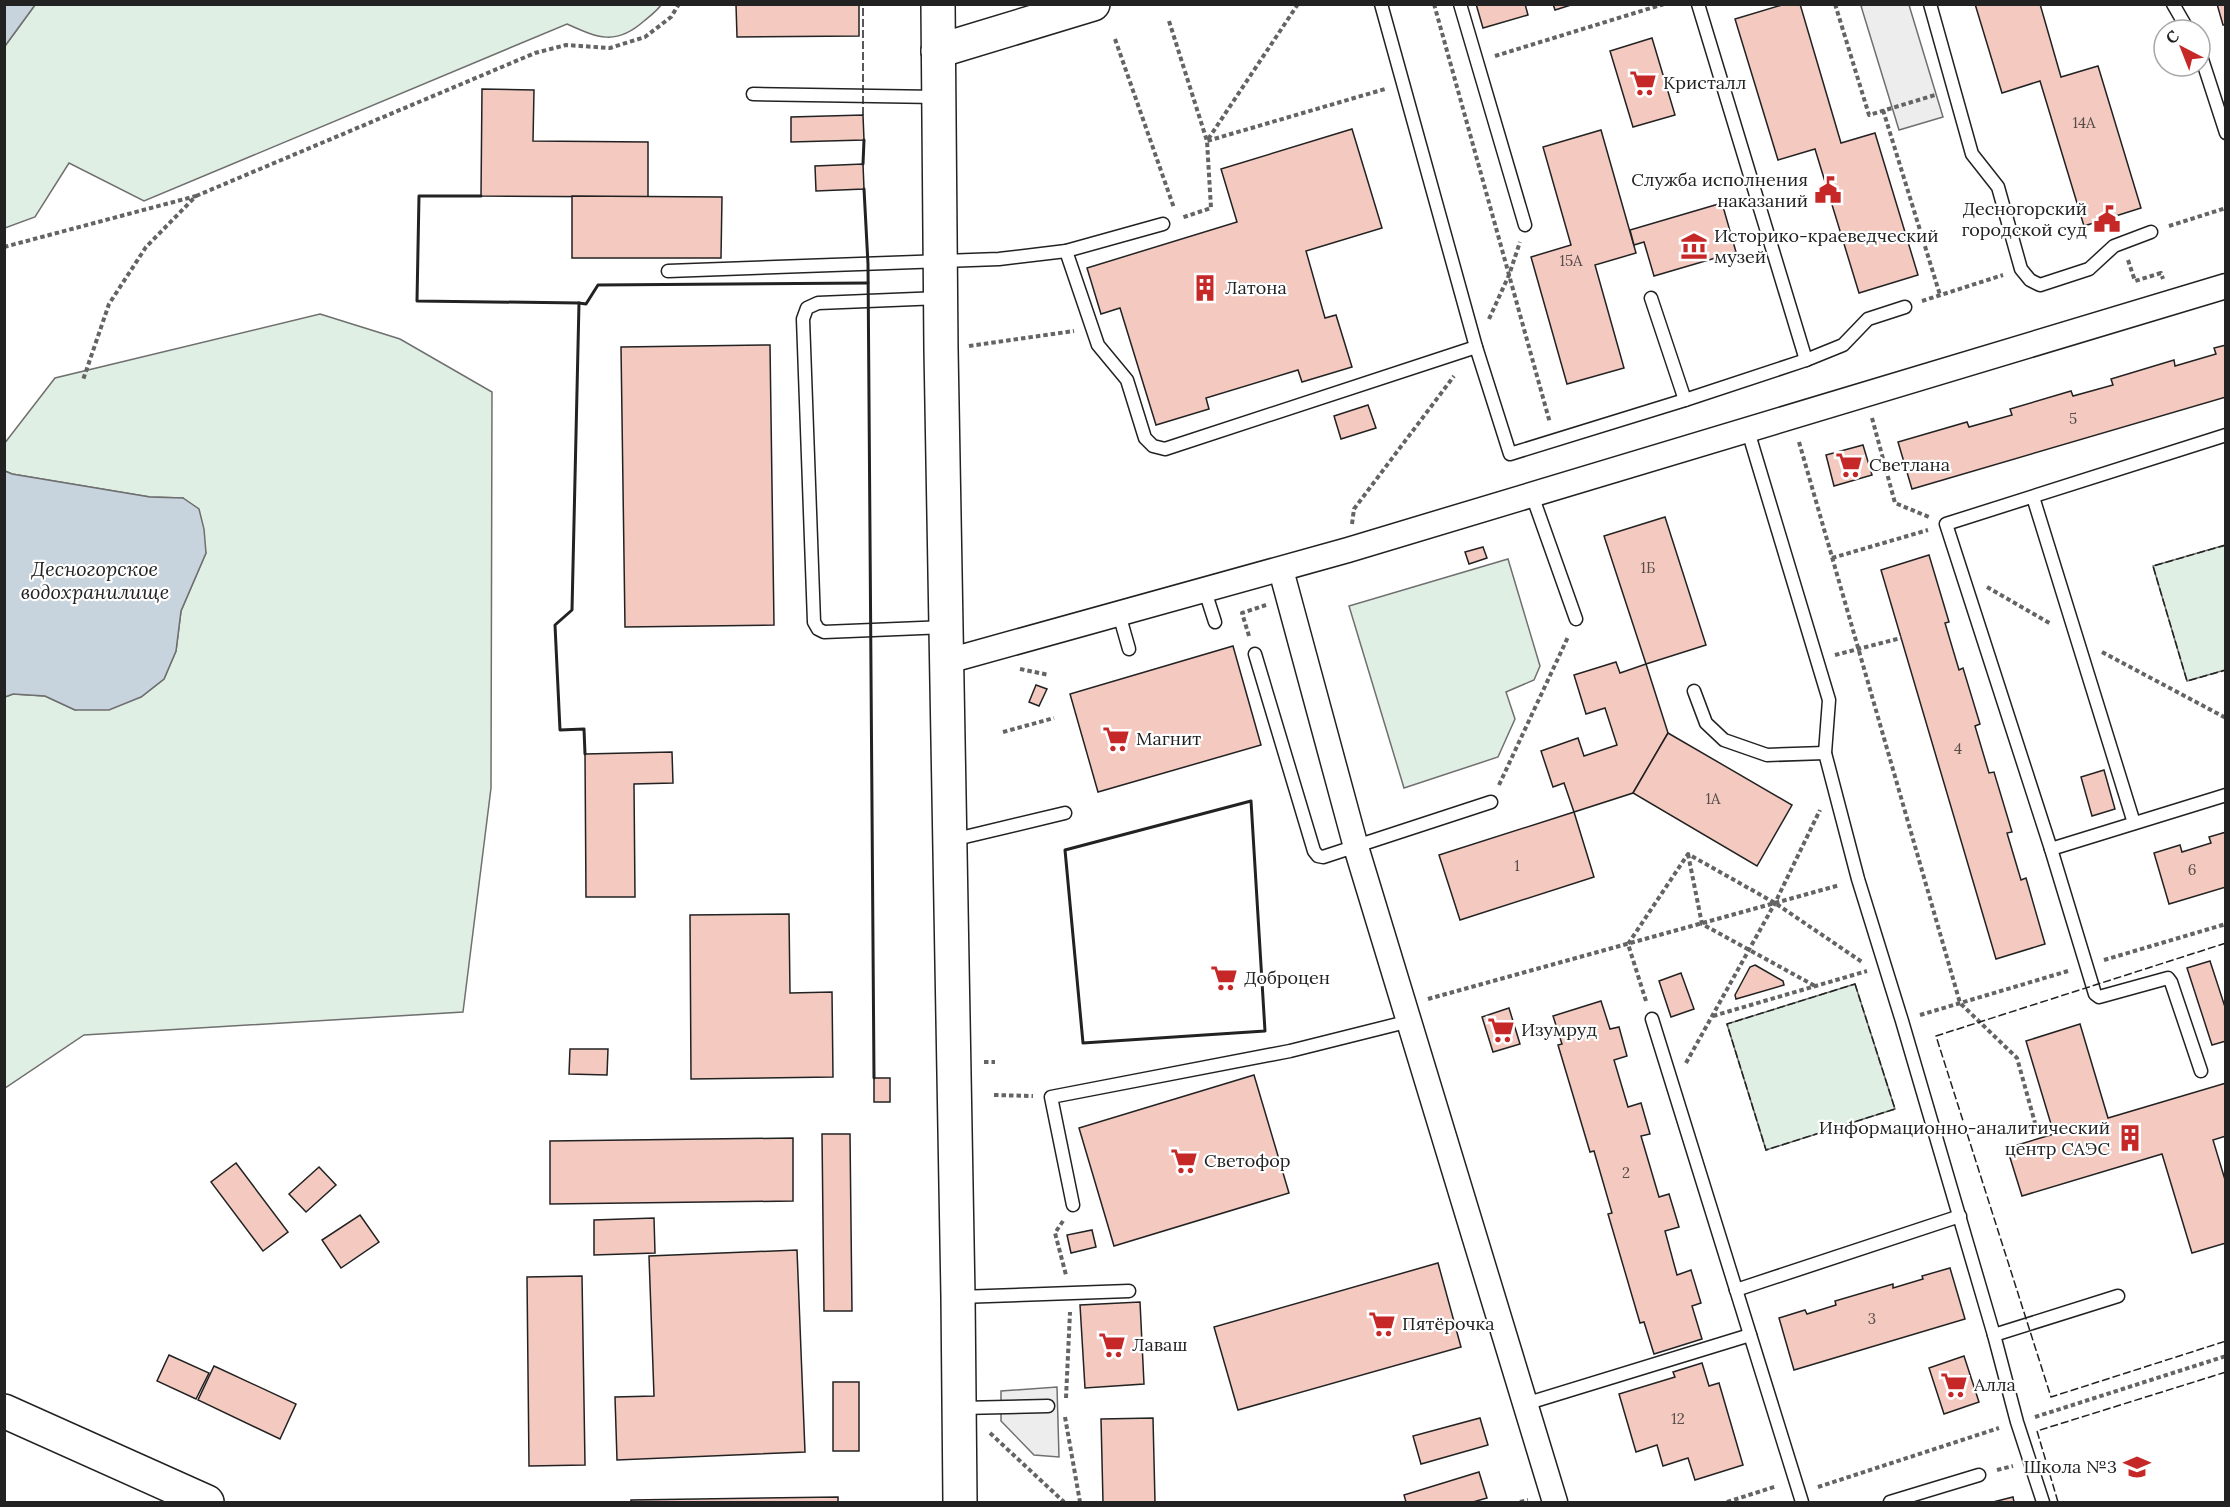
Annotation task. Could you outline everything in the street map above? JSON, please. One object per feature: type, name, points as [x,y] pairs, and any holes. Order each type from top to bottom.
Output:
[{"type":"street","points":[[938,4],[940,298],[951,840],[960,1503]]},
{"type":"street","points":[[938,51],[1093,4]]},
{"type":"street","points":[[948,661],[1281,570],[2226,286]]},
{"type":"street","points":[[1281,570],[1356,847],[1555,1503]]},
{"type":"street","points":[[4,1411],[207,1503]]},
{"type":"lane","points":[[1381,4],[1476,347],[1510,454],[1806,360],[1844,345],[1868,320],[1905,307]]},
{"type":"lane","points":[[1460,4],[1525,225]]},
{"type":"lane","points":[[1698,4],[1806,360]]},
{"type":"lane","points":[[1930,4],[1972,154],[1998,187],[2021,269],[2030,280],[2040,285],[2089,269],[2114,246],[2151,232]]},
{"type":"lane","points":[[2174,4],[2182,18]]},
{"type":"lane","points":[[2208,78],[2226,133]]},
{"type":"lane","points":[[753,94],[938,97]]},
{"type":"lane","points":[[668,271],[999,259],[1066,251],[1163,224]]},
{"type":"lane","points":[[1066,251],[1098,345],[1127,380],[1145,438],[1153,446],[1165,448],[1476,347]]},
{"type":"lane","points":[[940,298],[818,303],[807,308],[803,319],[814,622],[818,629],[824,632],[947,627]]},
{"type":"lane","points":[[1651,298],[1685,400]]},
{"type":"lane","points":[[1748,431],[1828,700],[1826,753],[1858,879],[1960,1216],[2043,1503]]},
{"type":"lane","points":[[2201,1071],[2168,978],[2099,997],[2095,994],[2051,849],[1946,524],[2226,435]]},
{"type":"lane","points":[[1532,495],[1576,619]]},
{"type":"lane","points":[[2033,497],[2134,824]]},
{"type":"lane","points":[[1205,591],[1215,622]]},
{"type":"lane","points":[[1119,614],[1129,649]]},
{"type":"lane","points":[[1255,654],[1314,851],[1318,856],[1323,857],[1356,847],[1491,802]]},
{"type":"lane","points":[[1694,691],[1706,723],[1724,740],[1767,755],[1826,753]]},
{"type":"lane","points":[[2051,849],[2226,795]]},
{"type":"lane","points":[[951,840],[1065,813]]},
{"type":"lane","points":[[1652,1019],[1802,1503]]},
{"type":"lane","points":[[1073,1205],[1051,1097],[1290,1051],[1410,1021]]},
{"type":"lane","points":[[1736,1290],[1960,1216]]},
{"type":"lane","points":[[958,1297],[1129,1291]]},
{"type":"lane","points":[[1994,1335],[2118,1296]]},
{"type":"lane","points":[[1525,1404],[1750,1335]]},
{"type":"lane","points":[[960,1408],[1047,1406]]},
{"type":"lane","points":[[1890,1503],[1979,1475]]},
{"type":"path","points":[[4,247],[196,196],[535,54],[566,45],[610,48],[645,37],[671,17],[679,4]]},
{"type":"path","points":[[1207,141],[1298,4]]},
{"type":"path","points":[[1434,4],[1555,440]]},
{"type":"path","points":[[1477,61],[1664,4]]},
{"type":"path","points":[[1835,4],[1869,115],[1954,90]]},
{"type":"path","points":[[1115,39],[1178,219],[1211,208],[1207,141],[1169,21]]},
{"type":"path","points":[[1207,141],[1403,83]]},
{"type":"path","points":[[1883,111],[1940,295]]},
{"type":"path","points":[[83,380],[109,304],[146,247],[196,196]]},
{"type":"path","points":[[2151,232],[2226,208]]},
{"type":"path","points":[[1927,300],[2021,269]]},
{"type":"path","points":[[2135,281],[2161,273]]},
{"type":"path","points":[[962,347],[1092,328]]},
{"type":"path","points":[[1873,410],[1872,420],[1895,503],[1946,524]]},
{"type":"path","points":[[1799,442],[1960,1004],[2017,1058],[2036,1123]]},
{"type":"path","points":[[1832,558],[1946,524]]},
{"type":"path","points":[[1242,613],[1270,604]]},
{"type":"path","points":[[1491,802],[1576,619]]},
{"type":"path","points":[[1839,654],[1901,638]]},
{"type":"path","points":[[1016,668],[1049,675]]},
{"type":"path","points":[[1003,732],[1054,718]]},
{"type":"path","points":[[1672,1087],[1775,903],[1833,783]]},
{"type":"path","points":[[1688,854],[1775,903],[1873,969],[1712,1016]]},
{"type":"path","points":[[1688,854],[1702,924]]},
{"type":"path","points":[[1628,944],[1688,854]]},
{"type":"path","points":[[1425,1000],[1858,879]]},
{"type":"path","points":[[1702,924],[1815,986]]},
{"type":"path","points":[[1902,1021],[2226,924]]},
{"type":"path","points":[[1628,944],[1652,1019]]},
{"type":"path","points":[[994,1095],[1051,1097]]},
{"type":"path","points":[[1066,1406],[1070,1293],[1055,1233],[1073,1205]]},
{"type":"path","points":[[1726,1503],[1795,1480],[1817,1488],[2226,1356]]},
{"type":"path","points":[[1065,1413],[1080,1503]]},
{"type":"path","points":[[987,1430],[1064,1503]]},
{"type":"path","points":[[1979,1475],[2030,1461]]},
{"type":"green space","points":[[35,5],[661,5],[634,29],[616,37],[598,36],[567,24],[144,201],[69,163],[35,217],[5,228],[5,46]]},
{"type":"green space","points":[[320,314],[400,339],[492,392],[491,788],[463,1012],[84,1035],[5,1088],[5,697],[13,694],[45,696],[75,710],[141,697],[164,679],[176,651],[181,611],[206,553],[183,498],[150,497],[12,474],[5,471],[4,444],[55,378]]},
{"type":"green space","points":[[2225,545],[2225,670],[2187,681],[2153,566]]},
{"type":"green space","points":[[1508,559],[1540,666],[1534,680],[1506,692],[1515,719],[1498,757],[1404,788],[1349,606]]},
{"type":"green space","points":[[1855,984],[1895,1109],[1766,1150],[1727,1024]]},
{"type":"shaded area","points":[[1866,4],[1909,5],[1943,117],[1899,130],[1861,6]]},
{"type":"shaded area","points":[[1057,1387],[1059,1457],[1034,1455],[1001,1421],[1001,1391]]},
{"type":"water","points":[[4,5],[35,5],[5,46]]},
{"type":"water","name":"Десногорское водохранилище","points":[[5,471],[150,497],[183,498],[199,509],[206,553],[181,611],[176,651],[164,679],[141,697],[109,710],[75,710],[45,696],[13,694],[5,697]]},
{"type":"building","points":[[859,4],[859,36],[737,37],[736,5]]},
{"type":"building","points":[[1476,4],[1525,4],[1528,15],[1483,28]]},
{"type":"building","points":[[1553,4],[1574,4],[1555,10]]},
{"type":"building","points":[[1785,4],[1800,4],[1841,143],[1875,133],[1918,275],[1859,293],[1815,149],[1778,160],[1735,19]]},
{"type":"building","points":[[1975,4],[2040,4],[2061,77],[2098,66],[2141,208],[2084,226],[2040,81],[2002,93]]},
{"type":"building","points":[[2217,4],[2226,4],[2226,25],[2223,25]]},
{"type":"building","name":"Кристалл","points":[[1652,38],[1675,115],[1633,127],[1610,51]]},
{"type":"building","points":[[482,89],[534,90],[533,141],[648,142],[648,197],[481,196]]},
{"type":"building","points":[[863,115],[864,140],[791,142],[791,117]]},
{"type":"building","name":"Латона","points":[[1352,129],[1382,228],[1306,251],[1325,318],[1336,315],[1352,367],[1302,382],[1298,370],[1206,398],[1209,409],[1156,425],[1120,308],[1101,314],[1087,268],[1237,222],[1221,169]]},
{"type":"building","points":[[1601,130],[1636,253],[1595,265],[1624,368],[1567,384],[1531,257],[1571,245],[1543,147]]},
{"type":"building","points":[[863,164],[864,189],[816,191],[815,166]]},
{"type":"building","points":[[572,196],[722,197],[721,258],[572,258]]},
{"type":"building","points":[[1722,203],[1736,252],[1654,276],[1644,242],[1634,245],[1630,230]]},
{"type":"building","points":[[770,345],[774,625],[625,627],[621,347]]},
{"type":"building","points":[[2226,345],[2226,397],[1912,489],[1898,442],[1967,422],[1969,427],[2012,415],[2010,409],[2071,391],[2073,396],[2113,385],[2111,379],[2174,360],[2175,366],[2216,354],[2214,348]]},
{"type":"building","points":[[1368,405],[1376,428],[1341,439],[1334,416]]},
{"type":"building","name":"Светлана","points":[[1863,445],[1872,475],[1834,486],[1826,455]]},
{"type":"building","points":[[1665,517],[1706,645],[1646,664],[1604,536]]},
{"type":"building","points":[[1483,547],[1487,558],[1469,564],[1465,552]]},
{"type":"building","points":[[1929,555],[1949,622],[1945,623],[1959,670],[1963,668],[1980,724],[1975,726],[1989,773],[1994,772],[2012,832],[2007,833],[2021,880],[2026,878],[2045,944],[1996,959],[1881,570]]},
{"type":"building","points":[[1233,646],[1261,745],[1098,792],[1070,694]]},
{"type":"building","points":[[1616,662],[1620,673],[1646,664],[1668,733],[1633,793],[1574,812],[1564,783],[1553,787],[1541,751],[1578,738],[1584,756],[1617,745],[1605,708],[1586,714],[1574,675]]},
{"type":"building","points":[[1036,685],[1047,689],[1039,706],[1029,702]]},
{"type":"building","points":[[1668,733],[1792,805],[1757,866],[1633,793]]},
{"type":"building","points":[[672,752],[673,783],[634,784],[635,897],[586,897],[585,754]]},
{"type":"building","points":[[2104,770],[2115,809],[2092,816],[2081,777]]},
{"type":"building","points":[[1574,812],[1594,877],[1460,920],[1439,855]]},
{"type":"building","points":[[2226,832],[2226,887],[2169,904],[2154,853],[2180,845],[2182,852],[2211,843],[2209,837]]},
{"type":"building","points":[[789,914],[790,993],[832,992],[833,1077],[691,1079],[690,915]]},
{"type":"building","points":[[2210,961],[2226,1010],[2226,1041],[2212,1045],[2187,968]]},
{"type":"building","points":[[1755,965],[1783,981],[1784,985],[1736,999],[1735,995],[1750,967]]},
{"type":"building","points":[[1681,973],[1694,1009],[1671,1017],[1659,981]]},
{"type":"building","points":[[1601,1001],[1610,1029],[1619,1027],[1627,1056],[1614,1060],[1628,1107],[1641,1103],[1650,1134],[1641,1136],[1659,1197],[1669,1194],[1679,1227],[1665,1231],[1677,1275],[1691,1270],[1701,1303],[1692,1306],[1702,1339],[1654,1354],[1644,1322],[1640,1323],[1608,1214],[1612,1213],[1594,1151],[1590,1152],[1558,1045],[1562,1044],[1553,1016]]},
{"type":"building","name":"Изумруд","points":[[1509,1008],[1520,1044],[1493,1052],[1482,1017]]},
{"type":"building","name":"Информационно-аналитический центр САЭС","points":[[2080,1024],[2108,1118],[2226,1083],[2226,1136],[2213,1140],[2226,1183],[2226,1243],[2192,1253],[2162,1154],[2022,1196],[2007,1148],[2054,1134],[2026,1041]]},
{"type":"building","points":[[570,1049],[608,1049],[607,1075],[569,1074]]},
{"type":"building","name":"Светофор","points":[[1254,1075],[1289,1193],[1114,1246],[1079,1128]]},
{"type":"building","points":[[874,1078],[890,1078],[890,1102],[874,1102]]},
{"type":"building","points":[[822,1134],[850,1134],[852,1311],[824,1311]]},
{"type":"building","points":[[793,1138],[793,1201],[550,1204],[550,1141]]},
{"type":"building","points":[[236,1163],[288,1232],[263,1251],[211,1182]]},
{"type":"building","points":[[319,1167],[336,1185],[306,1212],[289,1194]]},
{"type":"building","points":[[360,1215],[379,1242],[341,1268],[322,1240]]},
{"type":"building","points":[[654,1218],[655,1253],[594,1255],[594,1220]]},
{"type":"building","points":[[1092,1230],[1096,1247],[1071,1253],[1067,1235]]},
{"type":"building","points":[[797,1250],[805,1452],[617,1460],[615,1397],[654,1396],[649,1256]]},
{"type":"building","points":[[1438,1263],[1461,1347],[1238,1410],[1214,1327]]},
{"type":"building","points":[[1950,1268],[1965,1319],[1794,1370],[1779,1318],[1805,1310],[1807,1314],[1836,1305],[1835,1301],[1893,1284],[1893,1288]]},
{"type":"building","points":[[582,1276],[585,1465],[529,1466],[527,1277]]},
{"type":"building","name":"Лаваш","points":[[1140,1302],[1144,1384],[1085,1388],[1080,1305]]},
{"type":"building","points":[[169,1355],[209,1373],[196,1399],[157,1381]]},
{"type":"building","name":"Алла","points":[[1964,1356],[1979,1402],[1944,1414],[1929,1368]]},
{"type":"building","points":[[1702,1363],[1709,1386],[1719,1383],[1743,1465],[1695,1480],[1688,1458],[1663,1466],[1657,1445],[1636,1452],[1619,1394],[1675,1377],[1673,1372]]},
{"type":"building","points":[[214,1366],[296,1404],[280,1439],[198,1400]]},
{"type":"building","points":[[833,1382],[859,1382],[859,1451],[833,1451]]},
{"type":"building","points":[[1153,1418],[1155,1502],[1103,1502],[1101,1419]]},
{"type":"building","points":[[1480,1418],[1488,1445],[1421,1464],[1413,1436]]},
{"type":"building","points":[[1479,1472],[1487,1498],[1473,1502],[1406,1502],[1404,1495]]},
{"type":"building","points":[[838,1497],[838,1502],[631,1502],[631,1500]]},
{"type":"building","points":[[2013,1497],[2014,1502],[1993,1502]]},
{"type":"fence","points":[[863,4],[863,115]]},
{"type":"fence","points":[[2226,545],[2153,566],[2187,681],[2226,670]]},
{"type":"fence","points":[[2226,943],[1936,1036],[2051,1397],[2226,1341]]},
{"type":"fence","points":[[1855,984],[1895,1109],[1766,1150],[1727,1024],[1855,984]]},
{"type":"fence","points":[[2058,1502],[2037,1431],[2226,1372]]},
{"type":"wall","points":[[863,164],[864,140]]},
{"type":"wall","points":[[864,189],[868,264],[874,1078]]},
{"type":"wall","points":[[481,196],[419,196],[417,301],[579,303]]},
{"type":"wall","points":[[585,754],[584,729],[560,730],[555,625],[572,610],[579,303],[586,304],[598,285],[868,283]]},
{"type":"wall","points":[[1251,801],[1265,1031],[1083,1043],[1065,850],[1251,801]]},
{"type":"place","name":"Кристалл","points":[[1643,83]]},
{"type":"place","name":"Служба исполнения наказаний","points":[[1828,190]]},
{"type":"place","name":"Десногорский городской суд","points":[[2107,219]]},
{"type":"place","name":"Историко-краеведческий музей","points":[[1694,246]]},
{"type":"place","name":"Латона","points":[[1205,288]]},
{"type":"place","name":"Светлана","points":[[1849,465]]},
{"type":"place","name":"Магнит","points":[[1116,739]]},
{"type":"place","name":"Доброцен","points":[[1224,978]]},
{"type":"place","name":"Изумруд","points":[[1501,1030]]},
{"type":"place","name":"Информационно-аналитический центр САЭС","points":[[2130,1138]]},
{"type":"place","name":"Светофор","points":[[1184,1161]]},
{"type":"place","name":"Пятёрочка","points":[[1382,1324]]},
{"type":"place","name":"Лаваш","points":[[1112,1345]]},
{"type":"place","name":"Алла","points":[[1954,1385]]},
{"type":"place","name":"Школа №3","points":[[2137,1467]]}]
